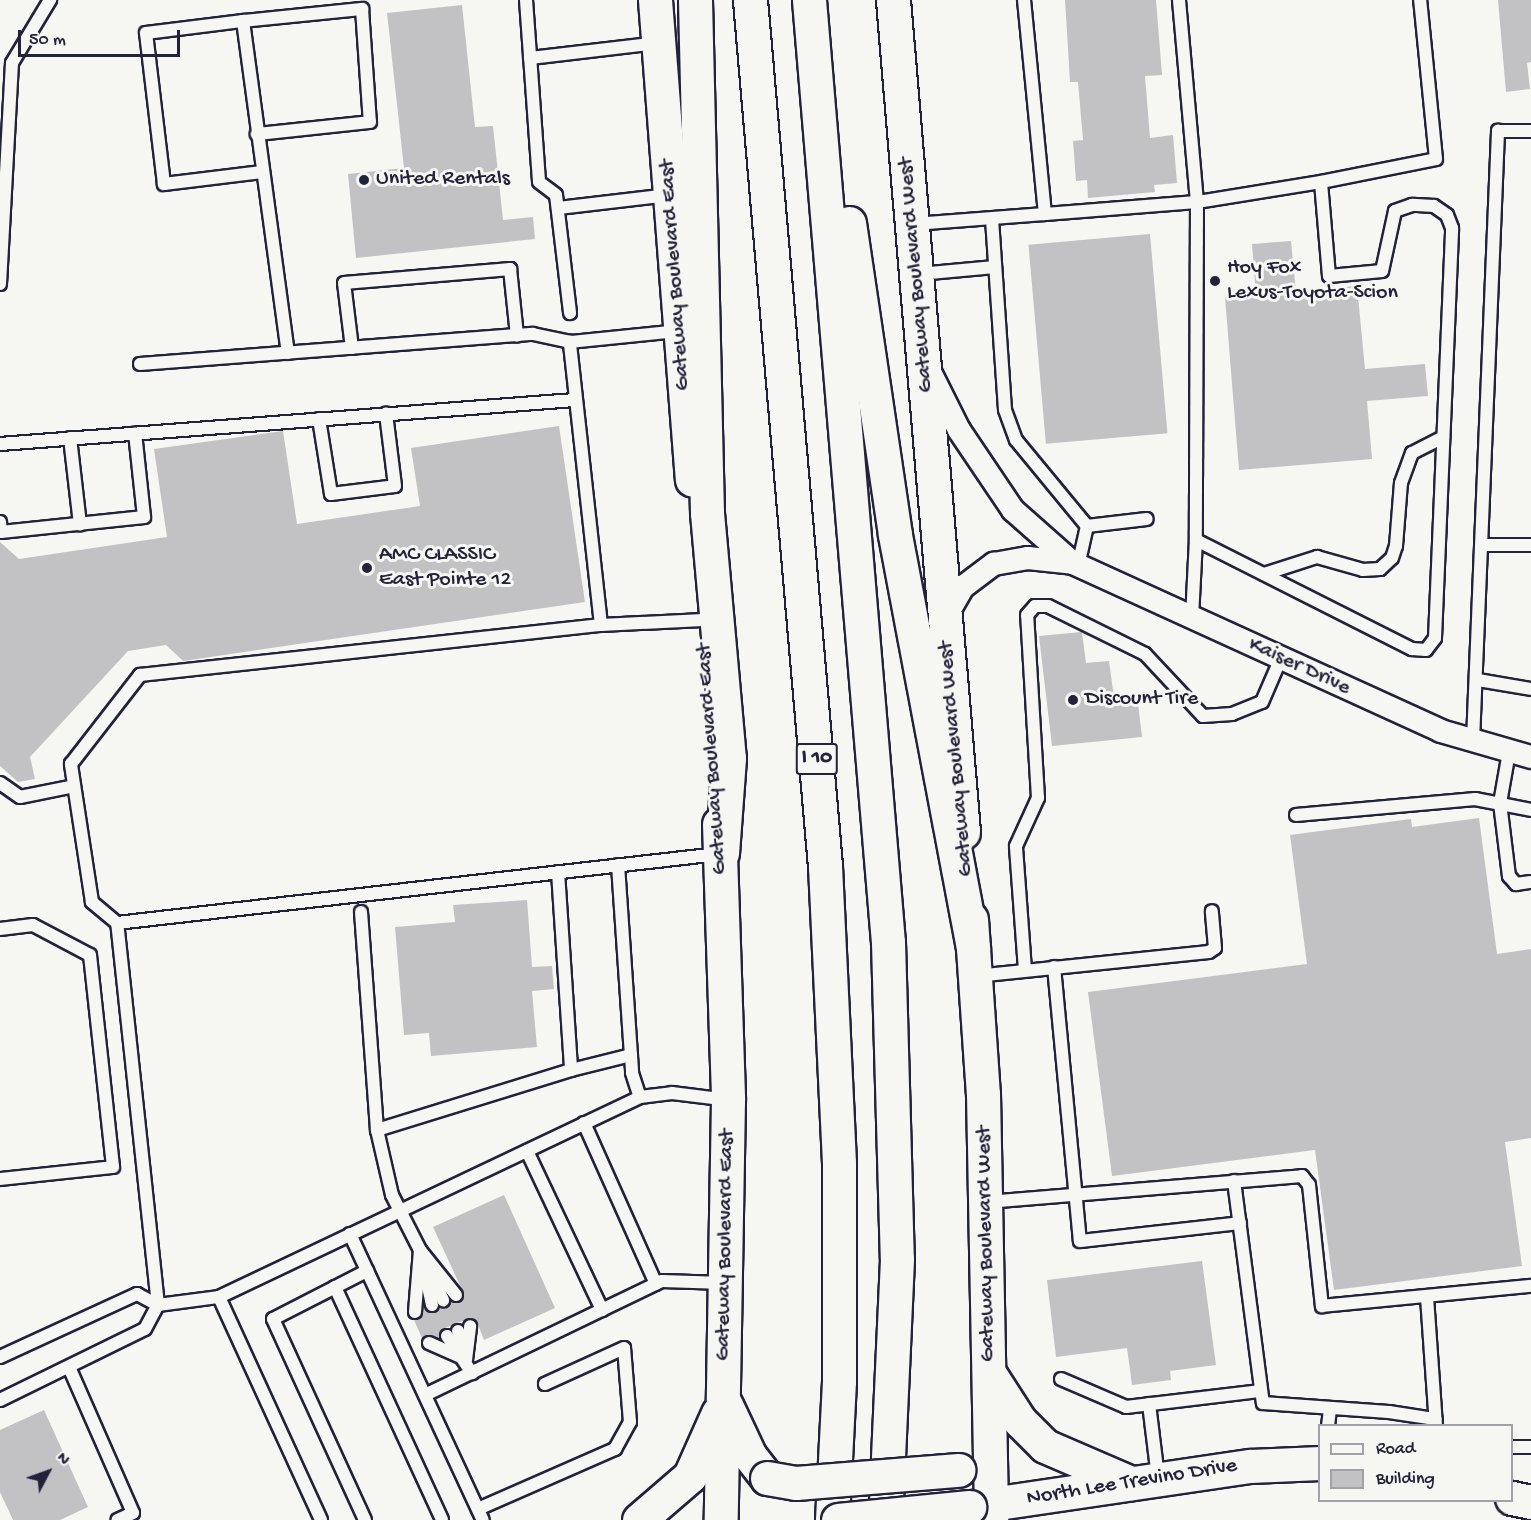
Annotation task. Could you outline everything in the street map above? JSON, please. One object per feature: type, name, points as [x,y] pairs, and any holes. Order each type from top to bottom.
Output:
[{"type":"main road","name":"Gateway Boulevard East","points":[[654,0],[722,853],[728,1100],[721,1520]]},
{"type":"main road","points":[[696,0],[707,513],[729,758],[722,853]]},
{"type":"main road","name":"I 10","points":[[750,0],[795,487],[834,1025],[840,1275],[832,1520]]},
{"type":"main road","name":"I 10","points":[[809,0],[888,942],[897,1259],[885,1520]]},
{"type":"main road","points":[[829,0],[849,227],[872,390],[908,613],[974,962]]},
{"type":"main road","name":"Gateway Boulevard West","points":[[893,0],[974,962],[986,1202],[992,1424],[984,1510]]},
{"type":"main road","points":[[990,1375],[1020,1421],[1045,1446],[1146,1482]]},
{"type":"main road","points":[[723,1401],[750,1456],[767,1478],[796,1483],[958,1470],[976,1456],[992,1424]]},
{"type":"main road","points":[[639,1520],[690,1476],[723,1401]]},
{"type":"main road","name":"North Lee Trevino Drive","points":[[838,1520],[984,1510],[1250,1466],[1318,1463]]},
{"type":"main road","points":[[1513,1498],[1531,1502]]},
{"type":"street","name":"Kaiser Drive","points":[[925,363],[959,430],[1013,510],[1076,564],[1441,732],[1520,754]]},
{"type":"street","name":"Kaiser Drive","points":[[945,618],[963,587],[994,564],[1028,558],[1076,564]]},
{"type":"lane","points":[[0,284],[12,63],[50,0]]},
{"type":"lane","points":[[526,0],[539,182],[556,195],[570,313]]},
{"type":"lane","points":[[1024,0],[1046,214]]},
{"type":"lane","points":[[1179,0],[1197,202],[1196,540],[1192,618]]},
{"type":"lane","points":[[913,224],[1197,202],[1321,182],[1436,159],[1420,0]]},
{"type":"lane","points":[[257,134],[370,122],[362,9],[146,33],[164,183],[262,172]]},
{"type":"lane","points":[[243,21],[288,353]]},
{"type":"lane","points":[[530,58],[658,43]]},
{"type":"lane","points":[[1473,741],[1478,680],[1498,131],[1531,131]]},
{"type":"lane","points":[[1196,540],[1412,649],[1426,650],[1435,638],[1452,228],[1447,215],[1434,206],[1412,205],[1395,211],[1382,271],[1329,276],[1321,182]]},
{"type":"lane","points":[[558,208],[670,195]]},
{"type":"lane","points":[[992,219],[1005,410],[1016,441],[1087,526]]},
{"type":"lane","points":[[917,274],[995,267]]},
{"type":"lane","points":[[352,348],[344,283],[510,269],[517,336]]},
{"type":"lane","points":[[140,364],[533,334],[570,342],[680,331]]},
{"type":"lane","points":[[570,342],[601,625]]},
{"type":"lane","points":[[0,444],[575,400]]},
{"type":"lane","points":[[319,419],[331,494],[395,486],[387,414]]},
{"type":"lane","points":[[0,522],[1,532],[144,517],[135,433]]},
{"type":"lane","points":[[1264,574],[1317,557],[1363,570],[1380,569],[1392,558],[1396,546],[1401,483],[1412,453],[1443,437]]},
{"type":"lane","points":[[70,438],[80,524]]},
{"type":"lane","points":[[1087,526],[1148,519]]},
{"type":"lane","points":[[1076,564],[1087,526]]},
{"type":"lane","points":[[1482,545],[1531,545]]},
{"type":"lane","points":[[1025,970],[1016,846],[1038,798],[1027,615],[1035,606],[1048,606],[1145,654],[1203,716],[1232,714],[1262,702],[1281,658]]},
{"type":"lane","points":[[0,1400],[145,1329],[158,1305],[117,923],[92,902],[70,764],[140,675],[601,625],[703,620]]},
{"type":"lane","points":[[1478,680],[1531,689]]},
{"type":"lane","points":[[1520,754],[1500,803],[1509,876],[1515,884],[1531,882]]},
{"type":"lane","points":[[0,783],[20,797],[74,786]]},
{"type":"lane","points":[[1296,815],[1475,800],[1531,810]]},
{"type":"lane","points":[[117,923],[722,853]]},
{"type":"lane","points":[[618,865],[631,1055],[640,1097]]},
{"type":"lane","points":[[558,872],[571,1070]]},
{"type":"lane","points":[[974,962],[1025,970],[1209,952],[1215,948],[1212,911]]},
{"type":"lane","points":[[361,912],[377,1130],[392,1195],[420,1250],[456,1294]]},
{"type":"lane","points":[[0,929],[33,925],[90,955],[113,1167],[0,1179]]},
{"type":"lane","points":[[1054,967],[1080,1241],[1240,1223]]},
{"type":"lane","points":[[377,1130],[571,1070],[631,1055]]},
{"type":"lane","points":[[0,1357],[137,1294],[158,1305],[219,1297],[640,1097],[672,1093],[728,1100]]},
{"type":"lane","points":[[584,1123],[656,1284]]},
{"type":"lane","points":[[527,1151],[602,1310]]},
{"type":"lane","points":[[986,1202],[1299,1176],[1306,1179],[1322,1306],[1531,1286]]},
{"type":"lane","points":[[1234,1181],[1263,1403],[1389,1412],[1436,1422],[1427,1297]]},
{"type":"lane","points":[[350,1234],[481,1515],[615,1449],[630,1422],[624,1348],[545,1384]]},
{"type":"lane","points":[[420,1250],[428,1306],[420,1250]]},
{"type":"lane","points":[[365,1520],[273,1319],[367,1271]]},
{"type":"lane","points":[[425,1395],[656,1284],[679,1280],[725,1283]]},
{"type":"lane","points":[[335,1287],[442,1520]]},
{"type":"lane","points":[[219,1297],[321,1520]]},
{"type":"lane","points":[[466,1360],[448,1335],[466,1360],[472,1373]]},
{"type":"lane","points":[[69,1366],[133,1513],[117,1520]]},
{"type":"lane","points":[[1061,1379],[1126,1407],[1261,1391]]},
{"type":"lane","points":[[1146,1482],[1149,1404]]},
{"type":"lane","points":[[1328,1424],[1330,1409]]},
{"type":"lane","points":[[1513,1447],[1531,1447]]},
{"type":"building","points":[[1065,0],[1156,0],[1162,75],[1145,76],[1150,138],[1173,135],[1177,183],[1154,185],[1155,192],[1088,198],[1087,180],[1076,181],[1073,141],[1083,140],[1078,82],[1070,82]]},
{"type":"building","points":[[1498,0],[1531,0],[1531,62],[1527,63],[1530,89],[1506,92]]},
{"type":"building","points":[[462,5],[475,127],[493,126],[503,220],[533,217],[535,239],[356,258],[348,174],[404,168],[387,13]]},
{"type":"building","points":[[1150,234],[1167,433],[1046,444],[1028,245]]},
{"type":"building","points":[[1291,241],[1296,292],[1357,286],[1365,369],[1425,364],[1428,396],[1367,401],[1372,459],[1239,470],[1225,297],[1256,295],[1252,244]]},
{"type":"building","points":[[559,426],[585,602],[183,661],[166,645],[128,651],[30,757],[35,779],[18,782],[0,766],[0,542],[19,559],[167,537],[154,449],[283,431],[297,524],[420,506],[411,448]]},
{"type":"building","points":[[1082,632],[1086,663],[1109,661],[1114,698],[1137,695],[1142,737],[1052,746],[1039,636]]},
{"type":"building","points":[[1479,818],[1497,954],[1531,949],[1531,1138],[1505,1142],[1522,1266],[1334,1290],[1315,1150],[1112,1176],[1088,992],[1307,964],[1290,835],[1411,819],[1412,827]]},
{"type":"building","points":[[527,900],[532,967],[552,966],[554,989],[532,991],[537,1047],[431,1056],[429,1033],[404,1035],[395,927],[455,922],[453,905]]},
{"type":"building","points":[[504,1195],[555,1308],[484,1340],[477,1322],[470,1318],[443,1329],[439,1339],[429,1335],[422,1338],[414,1320],[421,1317],[424,1309],[434,1313],[451,1301],[461,1302],[464,1294],[433,1227]]},
{"type":"building","points":[[1202,1261],[1216,1365],[1170,1371],[1171,1380],[1132,1385],[1127,1348],[1056,1357],[1047,1280]]},
{"type":"building","points":[[44,1410],[88,1507],[60,1520],[13,1520],[0,1492],[0,1430]]},
{"type":"place","name":"United Rentals","points":[[364,180]]},
{"type":"place","name":"Hoy Fox Lexus-Toyota-Scion","points":[[1215,281]]},
{"type":"place","name":"AMC CLASSIC East Pointe 12","points":[[367,568]]},
{"type":"place","name":"Discount Tire","points":[[1073,700]]}]
